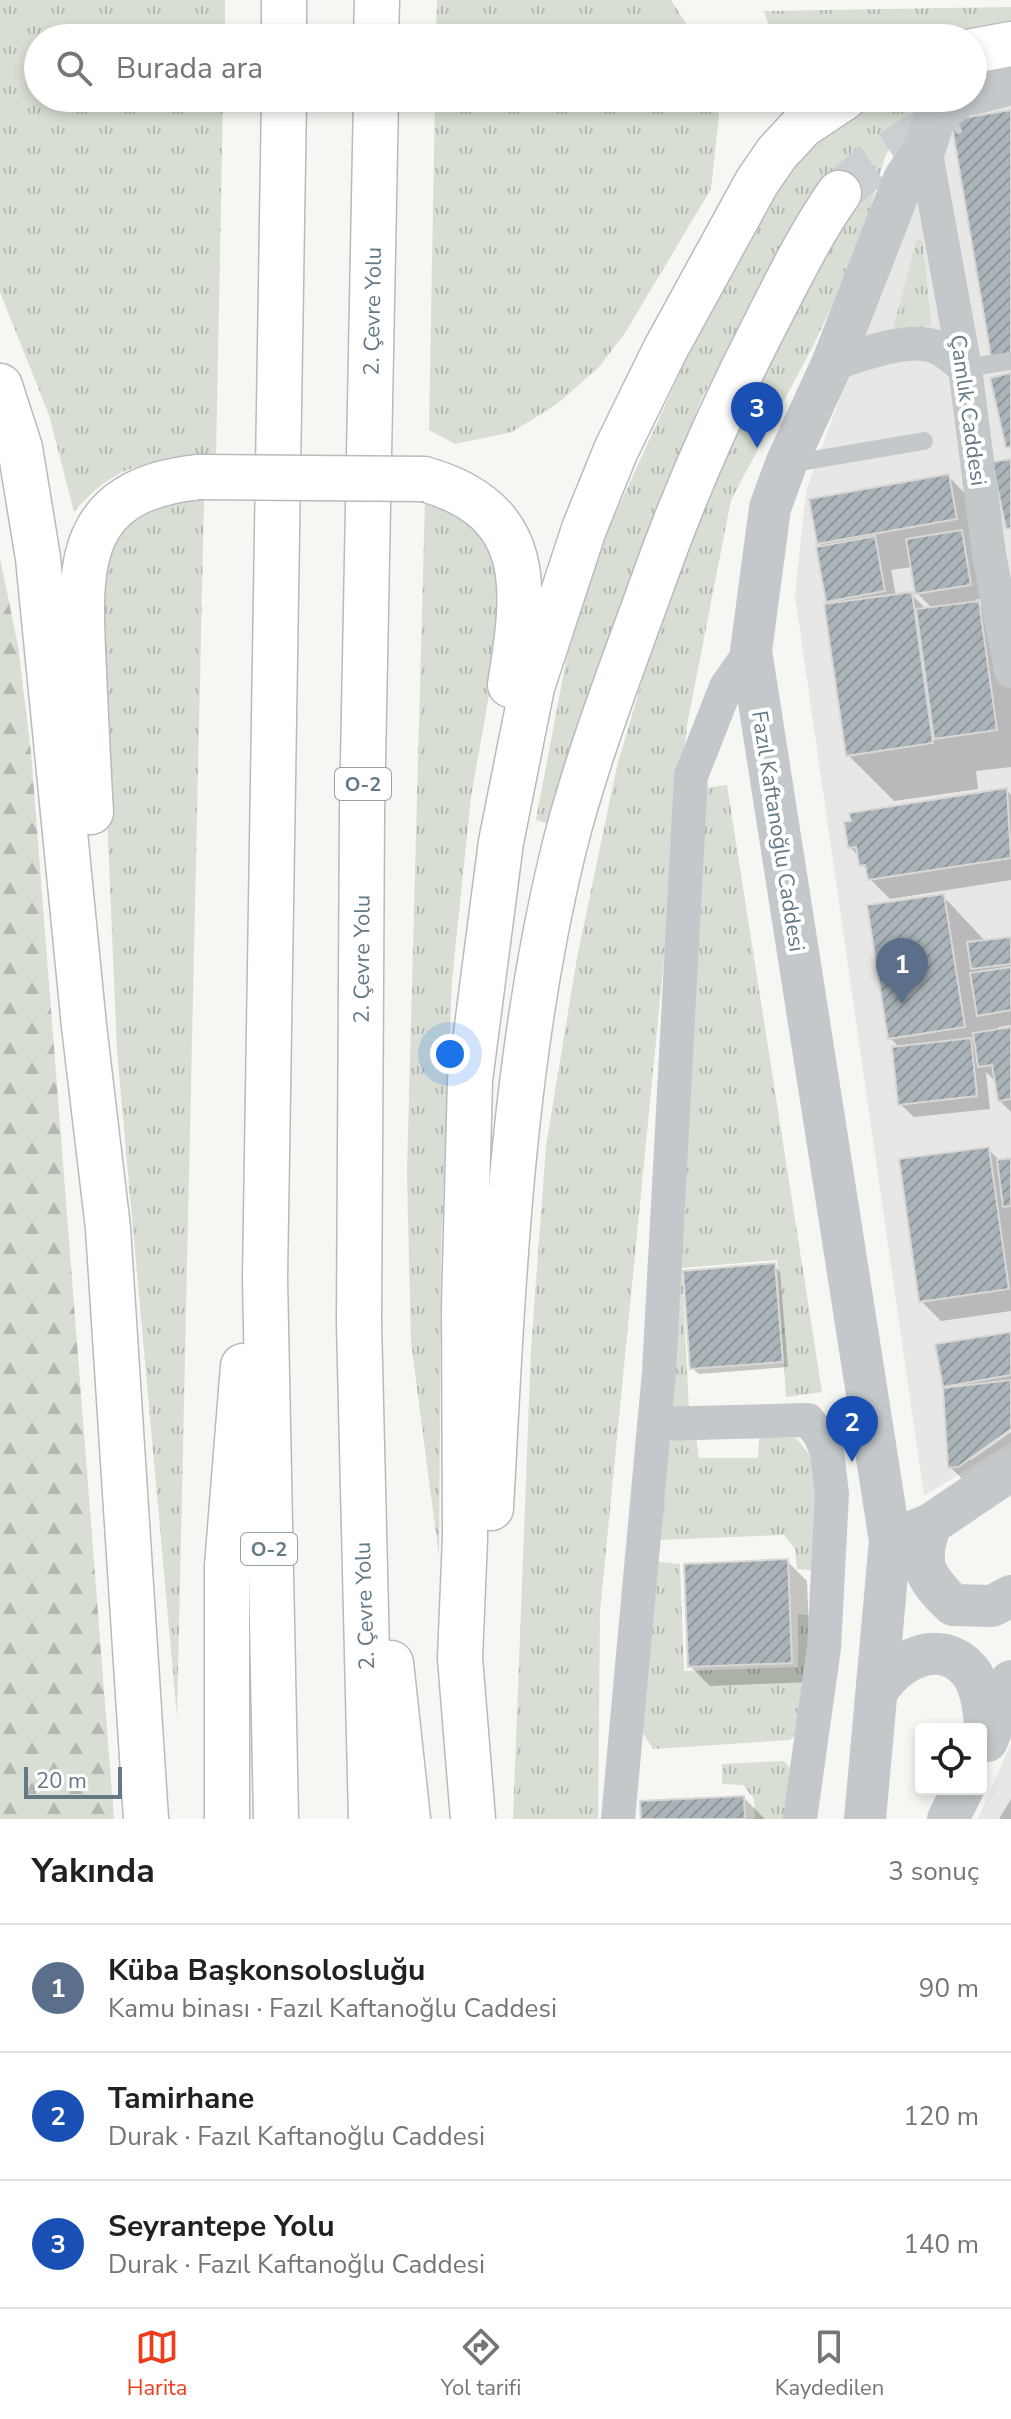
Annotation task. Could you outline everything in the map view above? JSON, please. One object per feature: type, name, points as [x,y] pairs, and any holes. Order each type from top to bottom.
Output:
[{"type":"highway","points":[[284,0],[284,24]]},
{"type":"highway","points":[[376,24],[377,0]]},
{"type":"highway","points":[[987,48],[1011,44]]},
{"type":"highway","name":"O-2","points":[[276,1819],[265,1278],[284,112]]},
{"type":"highway","name":"2. Çevre Yolu","points":[[371,1819],[360,1471],[362,828],[376,112]]},
{"type":"highway","points":[[471,1798],[460,1658],[465,1538],[466,1216],[470,1080],[501,842],[532,687],[559,600],[616,450],[757,182],[777,153],[802,126],[823,112]]},
{"type":"highway","points":[[471,1798],[516,1134],[536,994],[564,850],[587,767],[681,501],[730,393],[816,226],[839,193]]},
{"type":"highway","points":[[0,386],[20,448],[38,558],[108,1228],[146,1819]]},
{"type":"highway","points":[[0,461],[42,617]]},
{"type":"highway","points":[[108,1228],[105,1008],[80,596],[84,560],[95,533],[113,509],[153,485],[199,477],[424,479],[469,496],[498,522],[511,541],[519,567],[521,596],[487,808],[485,880],[488,941]]},
{"type":"highway","points":[[227,1819],[227,1566],[233,1458],[244,1355],[265,1278]]},
{"type":"highway","points":[[360,1471],[385,1624],[408,1819]]},
{"type":"street","points":[[987,90],[1011,84]]},
{"type":"street","name":"Fazıl Kaftanoğlu Caddesi","points":[[865,1819],[890,1541],[751,651],[770,508],[786,464],[832,364],[904,179],[925,148],[935,117],[941,112]]},
{"type":"street","name":"Çamlık Caddesi","points":[[925,148],[1000,552],[1011,671]]},
{"type":"street","points":[[832,364],[885,348],[931,344],[965,368]]},
{"type":"street","points":[[618,1819],[654,1424],[691,776],[726,687],[751,651]]},
{"type":"street","points":[[654,1424],[808,1420],[820,1435],[827,1452],[832,1494],[824,1648],[800,1819]]},
{"type":"street","points":[[1011,1470],[931,1524],[890,1541],[953,1605],[992,1606],[1011,1596]]},
{"type":"street","points":[[927,1577],[924,1544],[931,1524]]},
{"type":"street","points":[[877,1692],[889,1672],[921,1656],[936,1653],[954,1659],[969,1671],[979,1690],[982,1723]]},
{"type":"street","points":[[987,1740],[1011,1681]]},
{"type":"street","points":[[948,1819],[960,1795]]},
{"type":"lane","points":[[965,368],[1011,361]]},
{"type":"lane","points":[[786,464],[924,441]]},
{"type":"shaded area","points":[[1011,98],[1011,1442],[924,1496],[795,595],[806,491],[912,200],[950,112],[987,112],[987,102]]},
{"type":"shaded area","points":[[1011,1743],[1011,1819],[978,1819]]},
{"type":"green space","points":[[0,0],[225,0],[225,24],[24,24],[24,112],[223,112],[216,459],[137,467],[105,482],[74,512],[49,415],[0,292]]},
{"type":"green space","points":[[437,0],[671,0],[686,24],[436,24]]},
{"type":"green space","points":[[1011,7],[1011,29],[987,33],[987,24],[768,24],[764,11]]},
{"type":"green space","points":[[435,112],[718,112],[711,189],[625,333],[599,367],[557,404],[512,432],[455,444],[429,430]]},
{"type":"green space","points":[[859,112],[911,112],[885,157],[858,251],[813,346],[731,500],[687,725],[600,1611],[598,1819],[513,1819],[531,1349],[546,1146],[577,958],[617,766],[693,508],[822,182],[808,197],[700,402],[622,606],[549,824],[536,820],[569,645],[609,528],[716,294],[764,202],[817,139]]},
{"type":"green space","points":[[917,238],[923,242],[931,325],[892,333]]},
{"type":"green space","points":[[204,499],[177,1717],[117,1051],[98,605],[100,562],[121,522],[144,504]]},
{"type":"green space","points":[[425,501],[466,519],[488,545],[500,573],[496,655],[471,797],[452,980],[441,1254],[439,1557],[411,1342],[407,1172]]},
{"type":"green space","points":[[0,558],[18,646],[31,752],[114,1819],[0,1819]]},
{"type":"green space","points":[[727,785],[822,1392],[786,1397],[777,1260],[682,1268],[689,1410],[671,1408],[697,789]]},
{"type":"green space","points":[[696,1436],[699,1458],[758,1458],[759,1438],[796,1438],[813,1459],[821,1571],[797,1569],[795,1549],[784,1535],[658,1540],[663,1446],[672,1440]]},
{"type":"green space","points":[[659,1562],[680,1564],[684,1671],[798,1667],[798,1614],[812,1616],[799,1733],[789,1740],[653,1749],[641,1730],[654,1567]]},
{"type":"green space","points":[[784,1761],[793,1772],[790,1819],[755,1819],[754,1799],[743,1785],[722,1784],[722,1764]]},
{"type":"building","points":[[1011,110],[1011,354],[991,357],[951,120]]},
{"type":"building","points":[[1011,373],[1011,447],[1006,448],[990,378]]},
{"type":"building","points":[[1011,459],[1011,528],[1006,529],[992,462]]},
{"type":"building","points":[[949,474],[957,519],[817,544],[809,499]]},
{"type":"building","points":[[962,530],[971,585],[915,594],[906,539]]},
{"type":"building","points":[[875,536],[885,591],[826,602],[816,547]]},
{"type":"building","points":[[912,592],[933,743],[846,756],[824,604]]},
{"type":"building","points":[[979,601],[997,730],[934,739],[916,609]]},
{"type":"building","points":[[1007,788],[1011,858],[868,880],[865,865],[859,866],[856,847],[848,848],[844,822],[851,821],[849,813]]},
{"type":"building","points":[[944,894],[965,1027],[888,1039],[867,905]]},
{"type":"building","points":[[1011,937],[1011,964],[971,969],[967,942]]},
{"type":"building","points":[[1011,967],[1011,1010],[977,1016],[970,973]]},
{"type":"building","points":[[1011,1027],[1011,1099],[998,1101],[992,1065],[978,1067],[973,1033]]},
{"type":"building","points":[[971,1038],[977,1096],[898,1105],[892,1047]]},
{"type":"building","points":[[989,1147],[1009,1289],[919,1302],[899,1159]]},
{"type":"building","points":[[1011,1158],[1011,1206],[1003,1207],[997,1160]]},
{"type":"building","points":[[775,1263],[783,1362],[690,1369],[683,1271]]},
{"type":"building","points":[[1011,1332],[1011,1375],[943,1387],[935,1344]]},
{"type":"building","points":[[1011,1380],[1011,1429],[958,1467],[948,1468],[943,1388]]},
{"type":"building","points":[[788,1559],[792,1663],[688,1667],[684,1564]]},
{"type":"building","points":[[744,1796],[745,1819],[641,1819],[640,1801]]},
{"type":"tunnel","points":[[839,193],[871,165],[951,113]]},
{"type":"place","name":"Seyrantepe Yolu","points":[[757,448]]},
{"type":"place","name":"Küba Başkonsolosluğu","points":[[902,1004]]},
{"type":"place","name":"Tamirhane","points":[[852,1462]]}]
